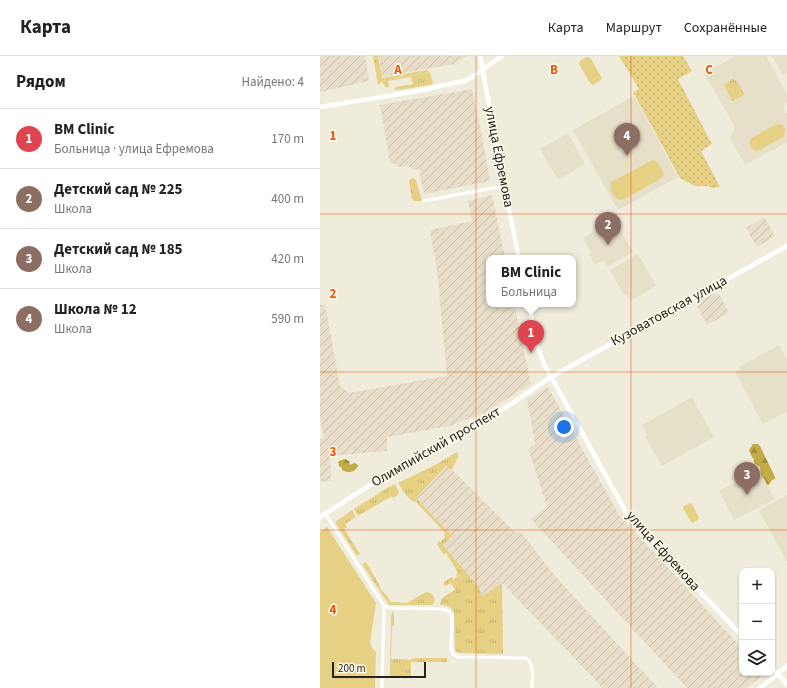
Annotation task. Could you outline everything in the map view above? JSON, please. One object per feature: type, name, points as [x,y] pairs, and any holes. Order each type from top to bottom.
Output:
[{"type":"street","name":"улица Ефремова","points":[[480,56],[518,255]]},
{"type":"street","points":[[320,107],[455,84],[472,77],[502,56]]},
{"type":"street","points":[[423,201],[504,186]]},
{"type":"street","name":"Кузоватовская улица","points":[[551,377],[787,246]]},
{"type":"street","name":"улица Ефремова","points":[[530,307],[538,348],[544,364],[627,514],[739,633]]},
{"type":"street","name":"Олимпийский проспект","points":[[320,517],[380,478],[454,440],[551,377]]},
{"type":"street","points":[[325,513],[384,606],[382,688]]},
{"type":"street","points":[[384,606],[390,608],[442,609],[449,611],[452,618],[451,649],[455,656],[523,657],[529,660],[532,665],[532,688]]},
{"type":"street","points":[[760,688],[787,666]]},
{"type":"street","points":[[775,672],[787,684]]},
{"type":"shaded area","points":[[320,56],[365,56],[369,81],[320,92]]},
{"type":"shaded area","points":[[379,56],[467,56],[454,64],[382,77]]},
{"type":"shaded area","points":[[736,56],[766,56],[787,94],[787,101],[783,108],[787,114],[787,142],[745,165],[730,138],[735,127],[704,73]]},
{"type":"shaded area","points":[[772,56],[787,56],[787,73],[783,75]]},
{"type":"shaded area","points":[[472,89],[490,181],[424,194],[419,169],[415,170],[407,166],[399,167],[390,162],[380,105]]},
{"type":"shaded area","points":[[634,96],[678,177],[618,210],[573,130]]},
{"type":"shaded area","points":[[568,133],[585,164],[558,180],[540,149]]},
{"type":"shaded area","points":[[492,195],[504,255],[486,255],[486,307],[515,307],[531,384],[484,413],[449,426],[387,437],[387,451],[330,456],[331,481],[320,482],[320,439],[324,438],[320,418],[320,305],[325,304],[340,386],[349,393],[447,376],[437,270],[430,230],[472,221],[468,201]]},
{"type":"shaded area","points":[[764,217],[775,236],[757,247],[746,228]]},
{"type":"shaded area","points":[[615,220],[633,252],[607,267],[604,260],[595,265],[589,254],[591,253],[583,238]]},
{"type":"shaded area","points":[[638,254],[656,286],[630,301],[626,294],[624,295],[610,270]]},
{"type":"shaded area","points":[[715,293],[716,295],[719,294],[729,313],[707,325],[697,306],[701,303],[700,301]]},
{"type":"shaded area","points":[[779,345],[787,359],[787,412],[763,424],[735,372],[740,369],[739,367]]},
{"type":"shaded area","points":[[548,387],[619,515],[739,645],[739,676],[762,676],[746,688],[687,688],[531,519],[547,506],[528,449],[535,444],[527,399]]},
{"type":"shaded area","points":[[692,397],[714,437],[662,466],[645,437],[647,434],[642,425]]},
{"type":"shaded area","points":[[447,465],[515,532],[521,532],[555,576],[658,688],[603,688],[502,583],[483,596],[480,589],[443,545],[452,536],[416,498]]},
{"type":"shaded area","points":[[759,470],[775,499],[734,520],[719,491]]},
{"type":"shaded area","points":[[787,495],[787,562],[759,510]]},
{"type":"green space","points":[[373,56],[378,56],[382,78],[427,70],[429,72],[383,81],[378,85]]},
{"type":"green space","points":[[619,56],[683,56],[692,71],[678,79],[712,144],[701,151],[720,187],[711,188],[708,186],[695,186],[680,178],[633,92],[639,89]]},
{"type":"green space","points":[[586,57],[591,59],[602,78],[593,85],[590,83],[579,64],[580,61]]},
{"type":"green space","points":[[430,72],[433,83],[431,85],[397,90],[394,89],[396,87],[413,84],[411,77],[388,81],[389,87],[386,88],[382,83],[383,81]]},
{"type":"green space","points":[[733,79],[737,81],[744,95],[732,101],[724,85]]},
{"type":"green space","points":[[777,124],[782,125],[785,128],[783,137],[760,150],[756,151],[751,148],[749,143],[753,137]]},
{"type":"green space","points":[[653,160],[657,162],[664,173],[660,179],[623,200],[614,197],[610,188],[611,182]]},
{"type":"green space","points":[[412,178],[416,180],[422,201],[414,201],[412,199],[409,181]]},
{"type":"green space","points":[[753,444],[758,444],[760,446],[775,477],[769,485],[767,485],[761,475],[760,467],[754,463],[754,459],[749,450]]},
{"type":"green space","points":[[457,452],[458,457],[452,470],[446,466],[416,498],[452,536],[443,545],[480,589],[483,596],[502,583],[503,654],[461,653],[455,650],[454,612],[448,606],[440,605],[443,597],[455,590],[451,583],[445,586],[444,582],[452,577],[453,579],[457,577],[456,574],[458,573],[446,553],[443,554],[437,544],[439,540],[440,542],[445,537],[445,533],[415,501],[413,502],[404,493],[398,483],[437,464]]},
{"type":"green space","points":[[345,459],[349,461],[350,465],[354,463],[357,464],[357,468],[349,472],[342,470],[338,462]]},
{"type":"green space","points":[[395,484],[399,492],[398,495],[393,498],[392,496],[358,516],[354,509]]},
{"type":"green space","points":[[690,503],[692,504],[699,518],[693,523],[683,508]]},
{"type":"green space","points":[[352,510],[356,517],[345,524],[347,527],[344,529],[360,554],[357,556],[335,522]]},
{"type":"green space","points":[[327,527],[376,603],[370,642],[372,648],[376,652],[375,688],[320,688],[320,532]]},
{"type":"green space","points":[[366,562],[381,590],[391,602],[407,603],[426,592],[434,597],[434,603],[432,605],[389,605],[362,564]]},
{"type":"green space","points":[[392,611],[394,613],[394,625],[392,627],[391,659],[411,660],[413,658],[447,658],[447,662],[411,662],[411,677],[391,677],[390,676]]},
{"type":"place","name":"Школа № 12","points":[[627,156]]},
{"type":"place","name":"Детский сад № 225","points":[[608,245]]},
{"type":"place","name":"BM Clinic","points":[[531,353]]},
{"type":"place","name":"Детский сад № 185","points":[[747,495]]}]
